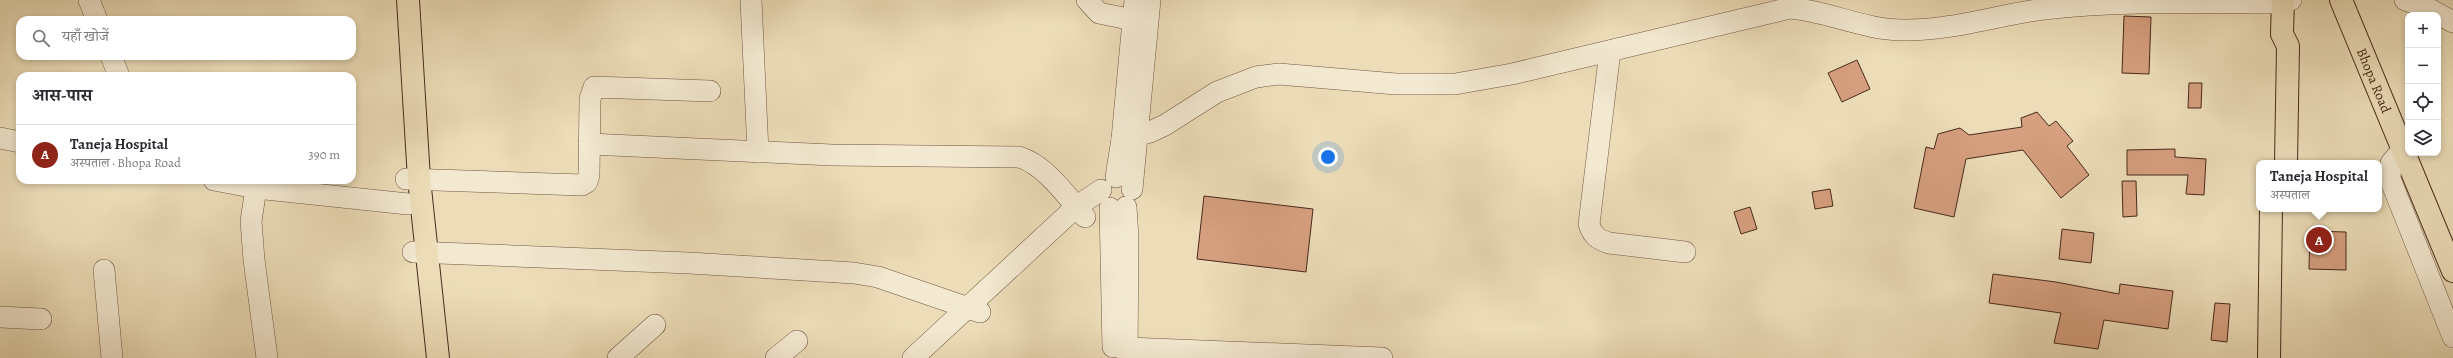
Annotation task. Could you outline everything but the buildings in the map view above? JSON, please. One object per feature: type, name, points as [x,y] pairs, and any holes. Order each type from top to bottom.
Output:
[{"type":"main road","points":[[394,0],[420,252],[424,358]]},
{"type":"main road","points":[[408,0],[413,179],[408,204],[420,252],[438,358]]},
{"type":"main road","name":"Bhopa Road","points":[[2342,0],[2453,271]]},
{"type":"main road","points":[[2272,160],[2275,43],[2282,34],[2286,1]]},
{"type":"main road","points":[[2282,34],[2288,46],[2286,160]]},
{"type":"main road","points":[[2269,358],[2271,212]]},
{"type":"main road","points":[[2283,358],[2285,212]]},
{"type":"street","points":[[89,0],[95,16]]},
{"type":"street","points":[[751,0],[758,152]]},
{"type":"street","points":[[1087,0],[1099,13],[1134,10],[1130,138]]},
{"type":"street","points":[[1150,0],[1130,138],[1115,196],[1128,238],[1122,355],[1382,358]]},
{"type":"street","points":[[2405,0],[2424,6],[2453,22]]},
{"type":"street","points":[[1130,138],[1165,125],[1217,92],[1256,77],[1279,74],[1396,84],[1455,84],[1512,74],[1610,51],[1789,4],[1875,28],[1903,30],[1938,27],[2043,10],[2099,4],[2286,1]]},
{"type":"street","points":[[1610,51],[1590,224],[1592,234],[1599,240],[1609,243],[1684,252]]},
{"type":"street","points":[[113,60],[117,72]]},
{"type":"street","points":[[413,179],[582,185],[587,182],[589,175],[590,99],[594,88],[710,90]]},
{"type":"street","points":[[0,138],[16,141]]},
{"type":"street","points":[[589,144],[758,152],[1019,158],[1030,160],[1039,167],[1080,212]]},
{"type":"street","points":[[2403,149],[2391,163],[2390,179],[2453,337]]},
{"type":"street","points":[[235,184],[256,188],[408,204]]},
{"type":"street","points":[[256,188],[252,229],[267,358]]},
{"type":"street","points":[[913,358],[974,310],[1080,212],[1115,196]]},
{"type":"street","points":[[420,252],[689,263],[854,273],[878,277],[974,310]]},
{"type":"street","points":[[104,270],[112,358]]},
{"type":"street","points":[[931,358],[974,310]]},
{"type":"street","points":[[0,317],[41,319]]},
{"type":"street","points":[[618,358],[655,326]]},
{"type":"street","points":[[776,358],[797,341]]},
{"type":"place","name":"Taneja Hospital","points":[[2319,240]]}]
